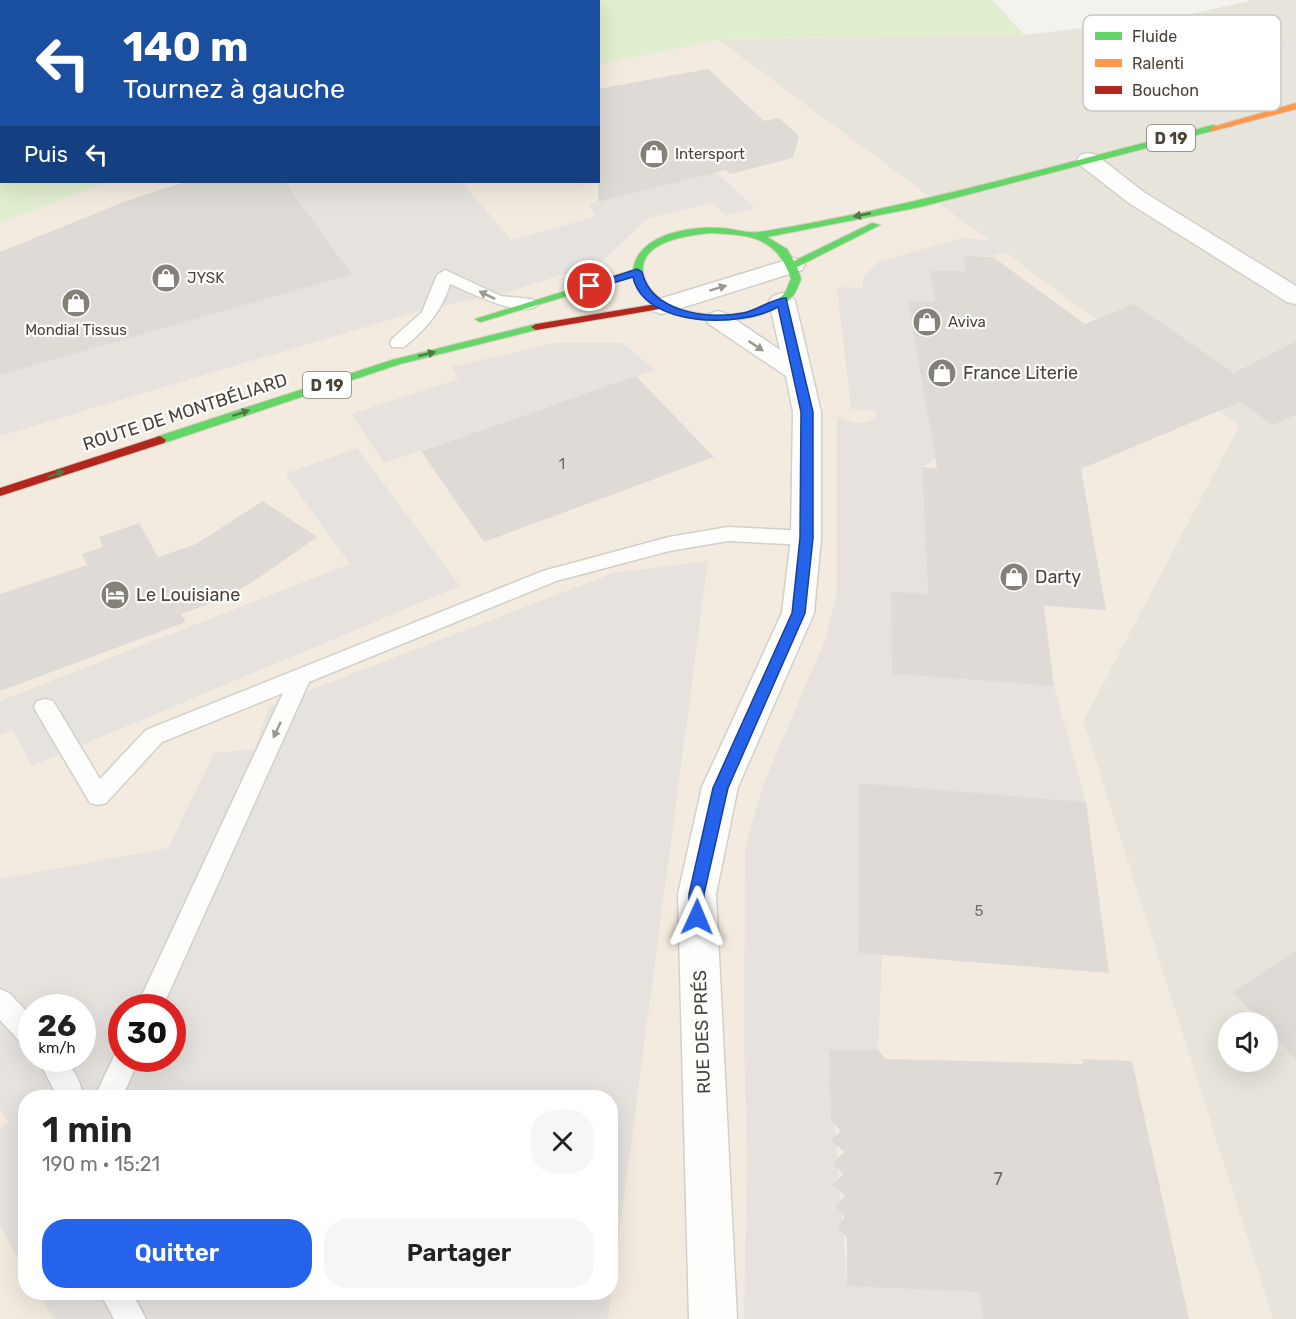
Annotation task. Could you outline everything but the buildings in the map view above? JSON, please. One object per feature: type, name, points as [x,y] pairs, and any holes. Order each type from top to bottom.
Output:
[{"type":"main road","name":"D 19","points":[[1281,110],[1296,106]]},
{"type":"main road","name":"D 19","points":[[756,237],[920,204],[1277,111]]},
{"type":"main road","name":"D 19","points":[[793,265],[920,204]]},
{"type":"main road","points":[[711,230],[734,231],[756,237],[786,254],[793,265],[796,277],[792,290],[782,301],[765,310],[743,317],[718,319],[688,315],[662,306],[648,296],[639,284],[637,272],[640,259],[651,247],[668,238],[688,232],[711,230]]},
{"type":"main road","points":[[465,323],[637,272]]},
{"type":"main road","name":"ROUTE DE MONTBÉLIARD","points":[[0,492],[396,362],[539,326],[662,306]]},
{"type":"main road","points":[[392,345],[431,333]]},
{"type":"street","points":[[1088,160],[1137,198],[1296,297]]},
{"type":"street","points":[[662,306],[793,265]]},
{"type":"street","name":"RUE DES PRÉS","points":[[712,1319],[697,894],[720,788],[798,613],[807,538],[807,412],[782,301]]},
{"type":"street","points":[[718,319],[796,371]]},
{"type":"lane","points":[[392,345],[426,321],[439,296],[445,275],[497,300],[531,304]]},
{"type":"lane","points":[[45,707],[98,796],[154,736],[561,573],[669,544],[728,534],[807,538]]},
{"type":"lane","points":[[155,994],[301,677]]},
{"type":"lane","points":[[0,1001],[18,1021]]},
{"type":"lane","points":[[59,1072],[69,1090]]},
{"type":"lane","points":[[112,1090],[120,1072]]},
{"type":"lane","points":[[119,1300],[131,1319]]},
{"type":"shaded area","points":[[1253,0],[1296,0],[1296,1319],[1273,1319],[1083,721],[1239,426],[718,40],[1024,35],[1083,28],[1083,111],[1281,111],[1281,15],[1186,15]]},
{"type":"shaded area","points":[[1281,35],[1296,35],[1296,58],[1281,49]]},
{"type":"shaded area","points":[[718,40],[1239,426],[1083,721],[1273,1319],[0,1319],[0,223],[105,183],[600,183],[600,65]]},
{"type":"shaded area","points":[[716,172],[755,208],[726,216],[712,203],[648,218],[602,262],[502,294],[422,310],[0,436],[0,375],[351,272],[286,183],[463,183],[511,240],[595,217],[589,204]]},
{"type":"shaded area","points":[[962,238],[988,240],[1005,253],[993,256],[971,256],[974,272],[930,272],[935,301],[938,457],[922,467],[928,594],[892,674],[1054,686],[1086,802],[859,783],[858,952],[882,954],[878,1050],[829,1050],[847,1285],[979,1292],[983,1319],[744,1319],[747,1158],[744,1041],[745,847],[764,783],[824,642],[837,594],[837,417],[856,423],[867,422],[876,418],[877,411],[851,409],[837,287],[863,288],[863,278],[878,262]]},
{"type":"shaded area","points":[[554,343],[623,343],[655,370],[384,463],[351,414],[458,379],[452,367]]},
{"type":"shaded area","points":[[357,448],[460,586],[32,766],[13,730],[0,735],[0,701],[350,564],[285,474]]},
{"type":"shaded area","points":[[708,561],[618,1243],[618,1090],[18,1090],[18,1258],[0,1226],[0,1129],[9,1122],[0,1109],[0,879],[168,848],[214,753],[255,749],[269,706],[613,573]]},
{"type":"shaded area","points":[[42,1300],[611,1300],[608,1319],[53,1319]]},
{"type":"green space","points":[[600,0],[993,0],[1024,35],[718,40],[600,65]]},
{"type":"green space","points":[[0,183],[105,183],[0,223]]},
{"type":"traffic: fast","points":[[756,236],[920,204],[1213,128]]},
{"type":"traffic: fast","points":[[793,265],[875,225]]},
{"type":"traffic: fast","points":[[711,230],[744,233],[775,244],[790,262],[796,279],[788,296],[777,305],[762,311],[726,317],[689,315],[661,304],[644,288],[640,280],[638,271],[643,255],[668,238],[711,230]]},
{"type":"traffic: fast","points":[[480,319],[637,272]]},
{"type":"traffic: fast","points":[[160,440],[396,362],[536,327]]},
{"type":"traffic: slow","points":[[1281,110],[1296,106]]},
{"type":"traffic: slow","points":[[1213,128],[1277,111]]},
{"type":"traffic: jam","points":[[536,327],[662,306]]},
{"type":"traffic: jam","points":[[0,492],[160,440]]},
{"type":"place","name":"Intersport","points":[[654,154]]},
{"type":"place","name":"JYSK","points":[[166,278]]},
{"type":"place","name":"Mondial Tissus","points":[[76,303]]},
{"type":"place","name":"Aviva","points":[[927,322]]},
{"type":"place","name":"France Literie","points":[[942,373]]},
{"type":"place","name":"Darty","points":[[1014,577]]},
{"type":"place","name":"Le Louisiane","points":[[115,595]]},
{"type":"route","points":[[590,286],[637,272],[639,284],[648,296],[662,306],[679,313],[718,319],[743,317],[765,310],[782,301],[807,412],[807,538],[798,613],[720,788],[697,894],[697,917]]}]
